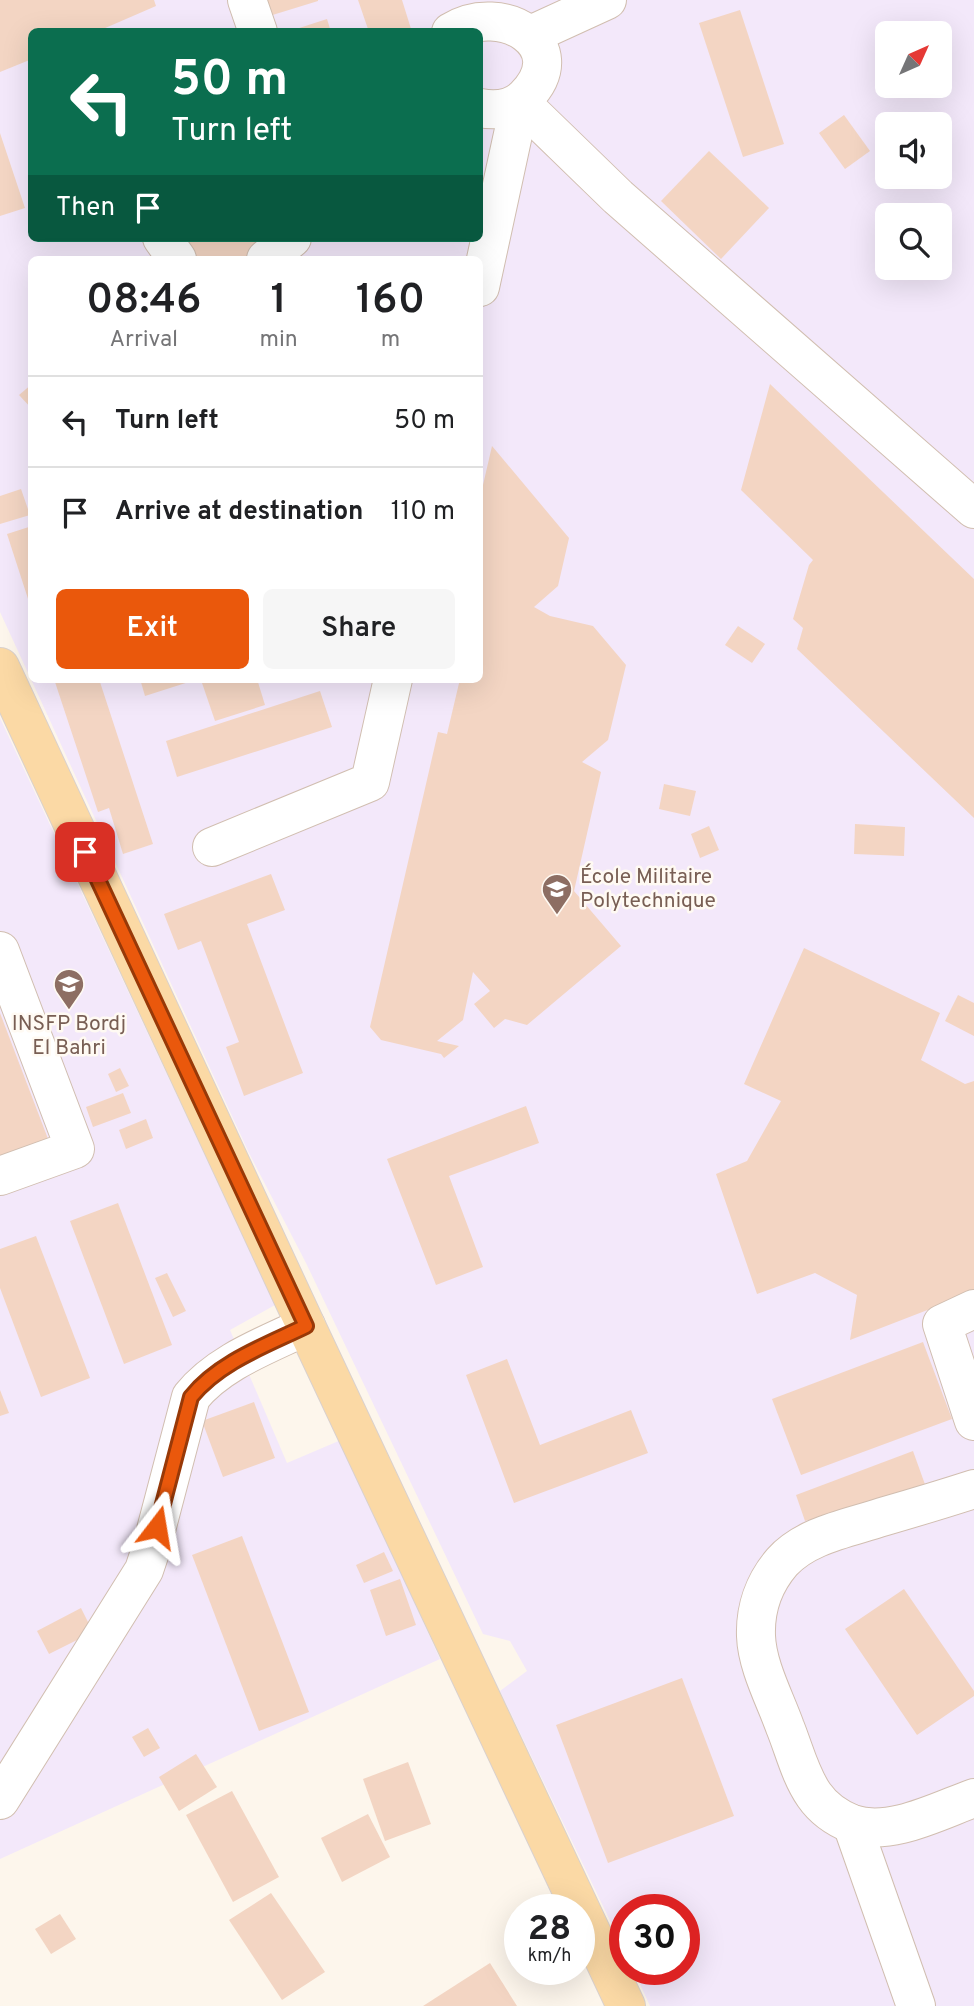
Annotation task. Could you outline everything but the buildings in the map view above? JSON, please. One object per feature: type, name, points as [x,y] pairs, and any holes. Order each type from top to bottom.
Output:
[{"type":"main road","points":[[0,667],[626,2006]]},
{"type":"street","points":[[247,0],[257,28]]},
{"type":"street","points":[[535,33],[607,0]]},
{"type":"street","points":[[466,14],[493,9],[510,12],[524,20],[535,33],[542,51],[542,71],[534,88],[520,102],[497,110],[483,108]]},
{"type":"street","points":[[483,273],[520,102]]},
{"type":"street","points":[[520,102],[618,197],[974,509]]},
{"type":"street","points":[[270,256],[287,242]]},
{"type":"street","points":[[212,847],[370,782],[392,683]]},
{"type":"street","points":[[0,951],[75,1149],[0,1176]]},
{"type":"street","points":[[951,1315],[974,1421]]},
{"type":"street","points":[[0,1800],[144,1570],[191,1397],[203,1382],[242,1358],[306,1326]]},
{"type":"street","points":[[974,1489],[830,1533],[804,1544],[783,1561],[766,1584],[757,1609],[756,1637],[762,1664],[808,1785],[826,1809],[852,1824],[866,1827],[893,1826],[974,1798]]},
{"type":"street","points":[[852,1824],[916,2006]]},
{"type":"shaded area","name":"École Militaire Polytechnique","points":[[0,0],[974,0],[974,2006],[650,2006],[640,1985],[700,1985],[700,1894],[609,1894],[609,1919],[500,1691],[527,1671],[510,1641],[483,1634],[306,1263],[249,1153],[33,683],[483,683],[483,256],[28,256],[28,673],[0,612]]},
{"type":"shaded area","name":"INSFP Bordj El Bahri","points":[[0,718],[275,1305],[230,1330],[287,1463],[341,1440],[440,1659],[0,1859]]},
{"type":"place","name":"École Militaire Polytechnique","points":[[557,916]]},
{"type":"place","name":"INSFP Bordj El Bahri","points":[[69,1011]]},
{"type":"route","points":[[85,852],[306,1326],[242,1358],[203,1382],[191,1397],[157,1527]]}]
